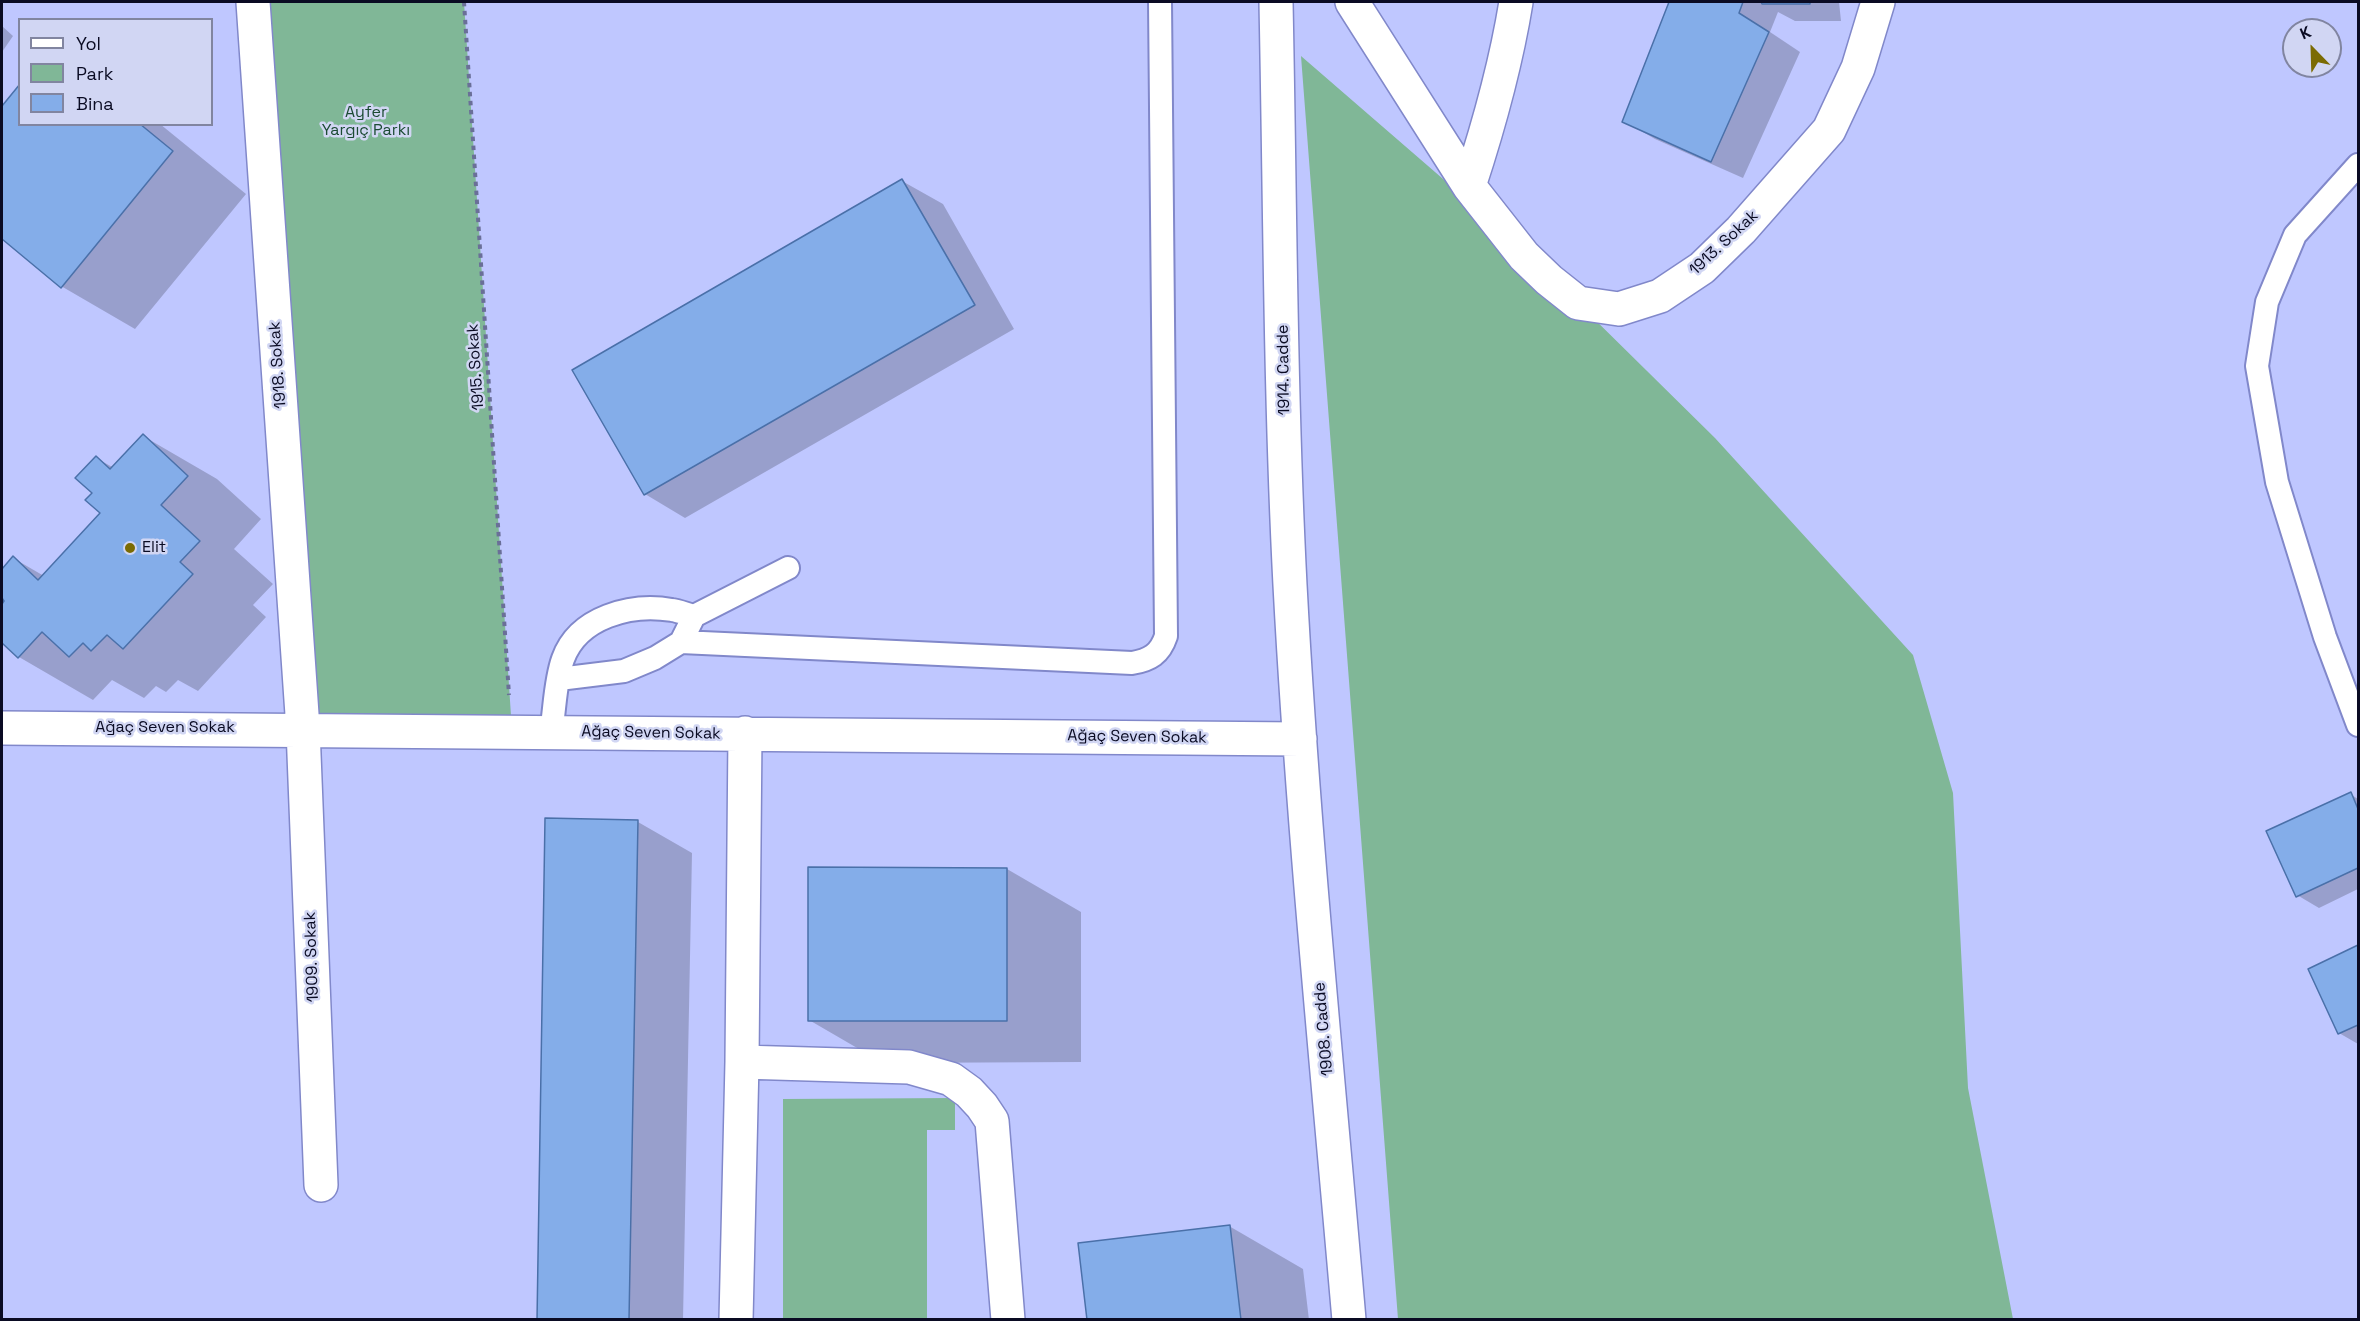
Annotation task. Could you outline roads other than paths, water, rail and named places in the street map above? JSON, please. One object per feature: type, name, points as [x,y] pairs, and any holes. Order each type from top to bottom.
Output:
[{"type":"street","name":"1918. Sokak","points":[[253,2],[303,729]]},
{"type":"street","name":"1914. Cadde","points":[[1276,2],[1286,499],[1300,739]]},
{"type":"street","name":"1913. Sokak","points":[[1352,2],[1469,186],[1524,256],[1578,303],[1618,309],[1660,296],[1701,268],[1742,230],[1829,130],[1858,68],[1878,2]]},
{"type":"street","points":[[1469,186],[1499,86],[1516,2]]},
{"type":"street","name":"Ağaç Seven Sokak","points":[[2,728],[1300,739]]},
{"type":"street","name":"1909. Sokak","points":[[303,729],[321,1185]]},
{"type":"street","points":[[736,1320],[746,733]]},
{"type":"street","name":"1908. Cadde","points":[[1300,739],[1349,1320]]},
{"type":"street","points":[[742,1062],[909,1067],[951,1079],[969,1092],[992,1121],[1008,1320]]},
{"type":"lane","points":[[681,642],[1132,663],[1146,661],[1157,654],[1166,636],[1160,2]]},
{"type":"lane","points":[[2358,165],[2295,235],[2267,302],[2257,366],[2277,482],[2325,637],[2358,725]]},
{"type":"lane","points":[[559,678],[624,671],[655,658],[681,642],[694,616],[788,568]]},
{"type":"lane","points":[[551,732],[563,659],[572,642],[592,623],[603,617],[639,609],[672,610],[694,616]]},
{"type":"place","name":"Elit","points":[[130,548]]},
{"type":"park label","name":"Ayfer Yargıç Parkı","points":[[366,122]]}]
